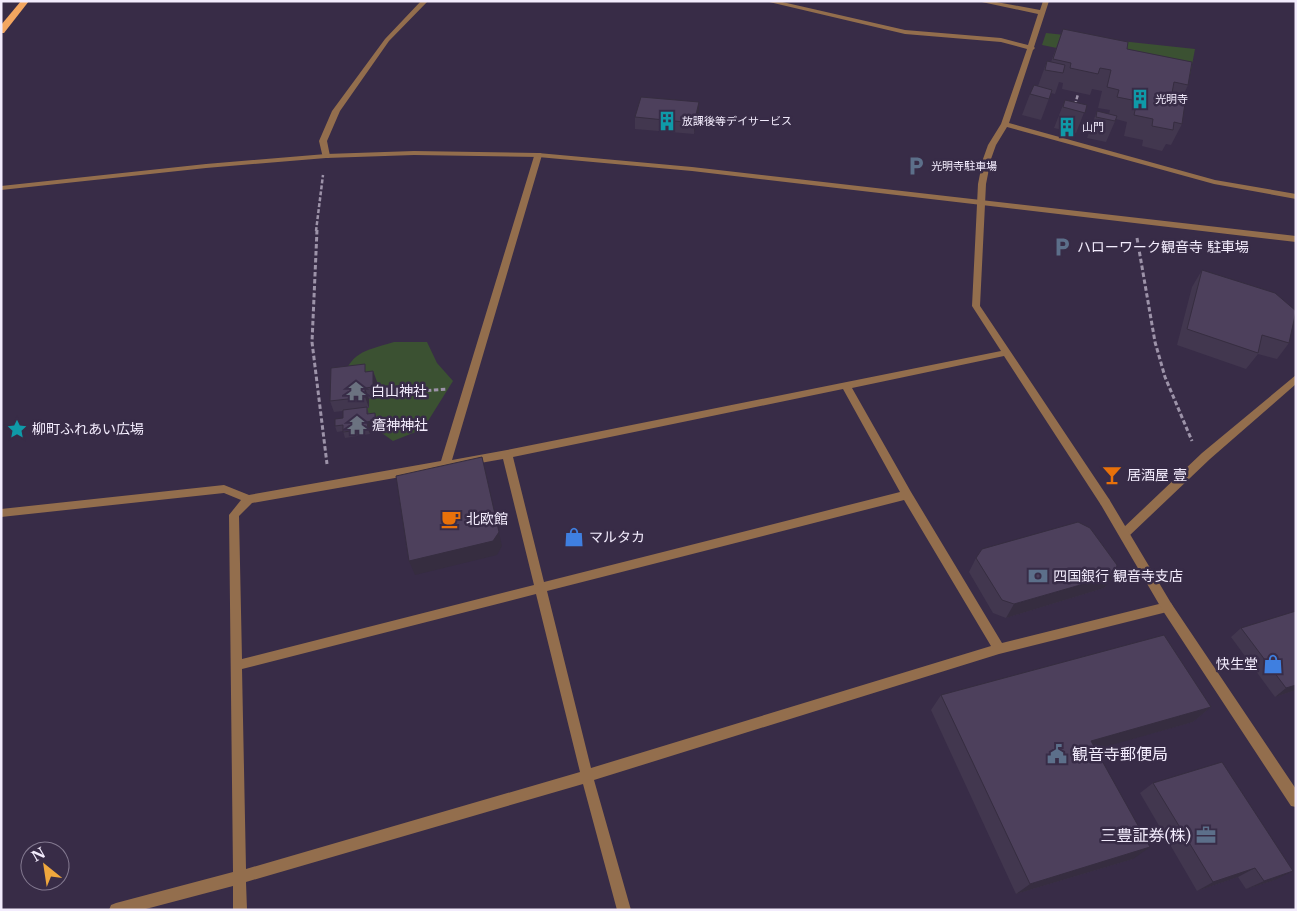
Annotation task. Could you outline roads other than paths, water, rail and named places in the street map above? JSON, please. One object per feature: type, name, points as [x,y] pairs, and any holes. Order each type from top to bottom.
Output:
[{"type":"main road","points":[[1,31],[25,1]]},
{"type":"street","points":[[326,156],[323,141],[336,111],[387,40],[426,1]]},
{"type":"street","points":[[768,1],[905,32],[1001,40],[1032,48]]},
{"type":"street","points":[[980,1],[1042,13]]},
{"type":"street","points":[[1046,1],[1032,48],[1005,124],[992,145],[987,159],[982,202],[976,306],[1005,353],[1125,533],[1167,607],[1296,800]]},
{"type":"street","points":[[1005,124],[1214,182],[1296,198]]},
{"type":"street","points":[[1,188],[206,166],[326,156],[414,153],[538,155],[692,169],[1296,239]]},
{"type":"street","points":[[445,465],[538,155]]},
{"type":"street","points":[[1,513],[224,489],[249,499],[507,454],[1005,353]]},
{"type":"street","points":[[1125,533],[1206,456],[1296,378]]},
{"type":"street","points":[[846,386],[907,495],[999,649]]},
{"type":"street","points":[[507,454],[542,587],[587,776],[624,910]]},
{"type":"street","points":[[238,665],[907,495]]},
{"type":"street","points":[[240,910],[238,665],[234,516],[249,499]]},
{"type":"street","points":[[116,910],[240,877],[587,776],[999,649],[1167,607]]},
{"type":"place","name":"光明寺","points":[[1140,99]]},
{"type":"place","name":"放課後等デイサービス","points":[[667,121]]},
{"type":"place","name":"山門","points":[[1067,127]]},
{"type":"place","name":"光明寺駐車場","points":[[916,166]]},
{"type":"place","name":"ハローワーク観音寺 駐車場","points":[[1062,247]]},
{"type":"place","name":"白山神社","points":[[356,391]]},
{"type":"place","name":"瘡神神社","points":[[357,425]]},
{"type":"place","name":"柳町ふれあい広場","points":[[17,429]]},
{"type":"place","name":"居酒屋 壹","points":[[1112,475]]},
{"type":"place","name":"北欧館","points":[[451,519]]},
{"type":"place","name":"マルタカ","points":[[574,537]]},
{"type":"place","name":"四国銀行 観音寺支店","points":[[1038,576]]},
{"type":"place","name":"快生堂","points":[[1273,664]]},
{"type":"place","name":"観音寺郵便局","points":[[1057,754]]},
{"type":"place","name":"三豊証券(株)","points":[[1206,835]]}]
